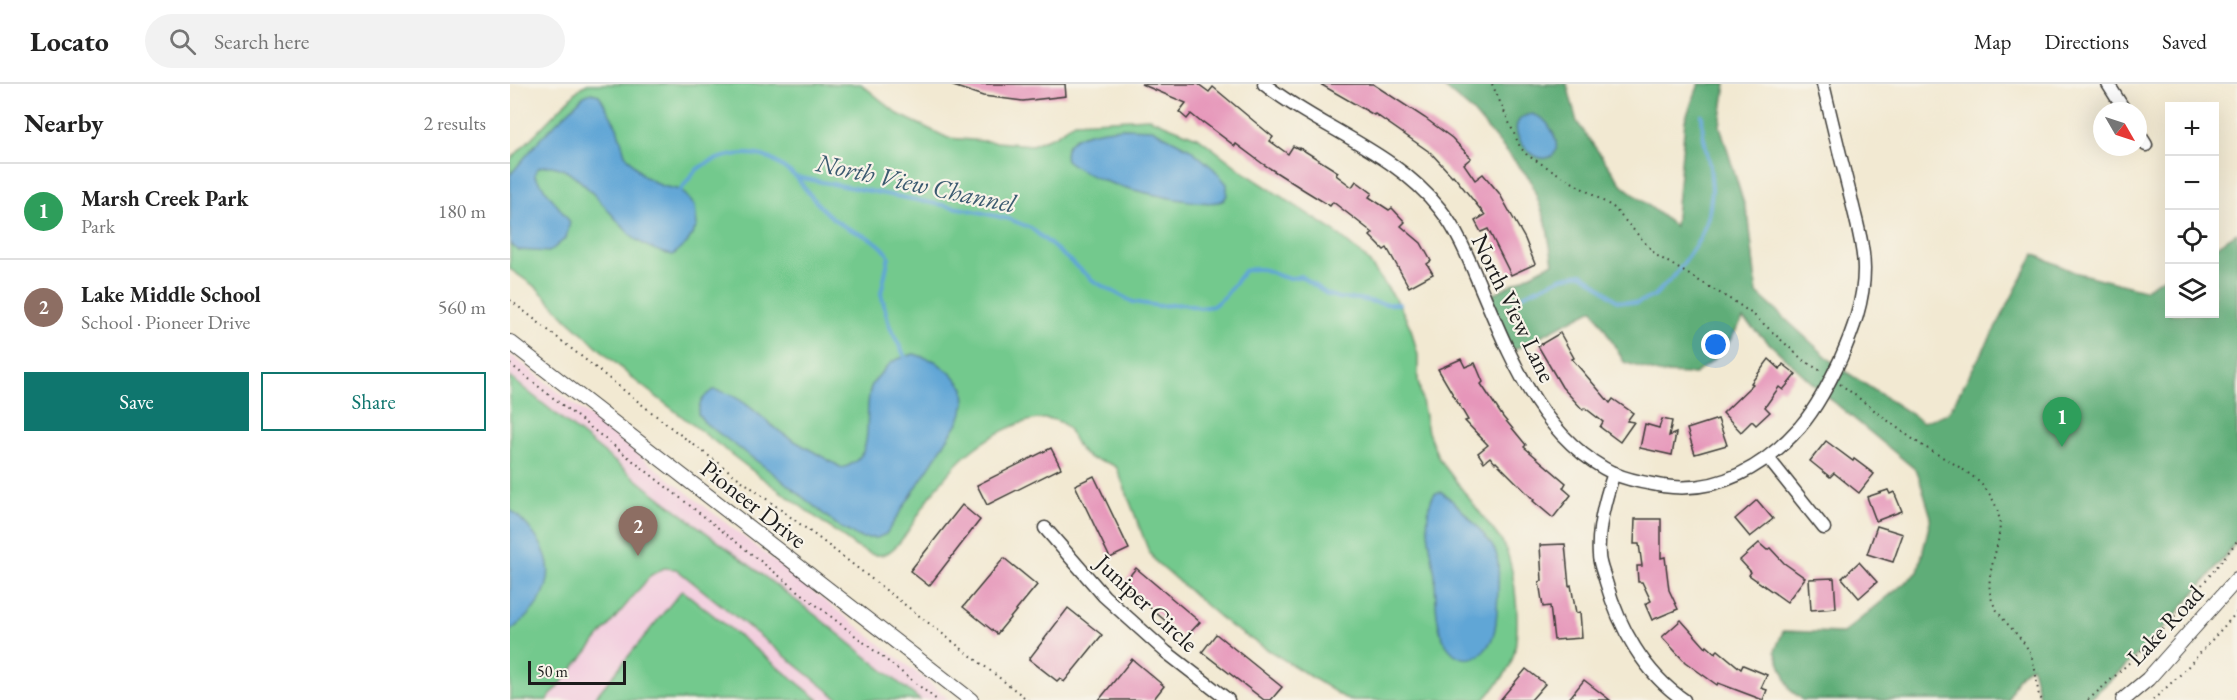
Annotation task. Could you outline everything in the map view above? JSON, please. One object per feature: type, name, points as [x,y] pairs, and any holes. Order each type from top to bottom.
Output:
[{"type":"street","name":"North View Lane","points":[[1264,84],[1301,111],[1397,167],[1433,202],[1458,237],[1508,353],[1526,387],[1566,439],[1614,473],[1642,483],[1672,487],[1700,486],[1725,481],[1768,458],[1805,421],[1832,377],[1851,334],[1863,289],[1862,247],[1823,84]]},
{"type":"street","points":[[2108,84],[2120,102]]},
{"type":"street","name":"Pioneer Drive","points":[[510,342],[971,700]]},
{"type":"street","points":[[1768,458],[1824,528]]},
{"type":"street","points":[[1614,473],[1604,501],[1599,556],[1614,609],[1631,641],[1652,672],[1672,693],[1684,700]]},
{"type":"street","name":"Juniper Circle","points":[[1045,528],[1104,596],[1166,652],[1228,700]]},
{"type":"street","name":"Lake Road","points":[[2123,700],[2148,679],[2237,579]]},
{"type":"path","points":[[1492,84],[1520,147],[1527,155],[1613,207],[1648,248],[1755,316],[1803,360],[1832,377],[1918,442],[1957,464],[1984,486],[1995,505],[1999,518],[1999,533],[1990,569],[1990,586],[1994,604],[2030,652],[2039,696],[2042,700]]},
{"type":"path","points":[[510,300],[674,430],[820,539],[1028,700]]},
{"type":"path","points":[[510,363],[937,700]]},
{"type":"path","points":[[2088,700],[2144,649],[2237,541]]},
{"type":"path","points":[[2153,700],[2183,672],[2237,612]]},
{"type":"shaded area","points":[[510,354],[925,679],[950,700],[510,700]]},
{"type":"green space","points":[[588,84],[861,84],[898,114],[948,138],[1032,145],[1056,135],[1074,122],[1149,118],[1199,138],[1245,173],[1331,229],[1366,258],[1399,304],[1411,329],[1418,355],[1418,380],[1428,432],[1439,459],[1503,543],[1508,555],[1515,588],[1517,626],[1516,643],[1507,671],[1484,700],[1348,700],[1230,626],[1156,562],[1149,552],[1117,468],[1109,463],[1088,457],[1064,425],[1049,419],[1036,419],[1010,427],[965,456],[940,484],[905,536],[892,550],[877,555],[855,546],[632,378],[568,320],[537,288],[510,269],[510,160],[581,87]]},
{"type":"green space","points":[[1440,84],[1567,84],[1577,122],[1622,185],[1675,226],[1685,120],[1699,84],[1726,84],[1720,126],[1749,220],[1757,293],[1837,366],[1923,422],[1948,413],[2034,254],[2074,272],[2144,290],[2165,277],[2165,318],[2219,318],[2219,244],[2237,233],[2237,541],[2167,624],[2088,700],[2042,700],[2032,666],[2019,676],[2008,700],[1803,700],[1790,690],[1775,651],[1783,631],[1843,633],[1918,572],[1931,517],[1917,471],[1823,393],[1743,319],[1722,353],[1695,374],[1658,373],[1624,362],[1593,309],[1508,353],[1485,298],[1553,263],[1546,222],[1530,179],[1473,112]]},
{"type":"green space","points":[[510,377],[650,490],[814,614],[920,700],[840,700],[676,569],[664,568],[651,575],[547,700],[510,700]]},
{"type":"green space","points":[[682,590],[819,700],[593,700]]},
{"type":"water","points":[[591,93],[599,95],[617,127],[625,154],[643,176],[662,186],[681,190],[695,206],[697,226],[687,243],[673,255],[653,249],[635,239],[582,183],[558,168],[547,166],[538,168],[535,176],[570,222],[566,238],[549,252],[518,250],[510,244],[510,175],[542,137],[584,96]]},
{"type":"water","points":[[1532,114],[1544,120],[1554,135],[1556,147],[1552,156],[1539,157],[1531,153],[1519,139],[1516,131],[1517,123],[1522,117]]},
{"type":"water","points":[[1123,128],[1152,129],[1190,149],[1214,169],[1227,184],[1227,195],[1224,200],[1201,202],[1183,200],[1112,184],[1083,172],[1066,160],[1069,143],[1076,138],[1085,134]]},
{"type":"water","points":[[914,354],[935,361],[954,376],[964,388],[965,404],[959,421],[886,534],[877,538],[861,538],[841,528],[773,473],[705,423],[698,414],[702,400],[707,395],[713,390],[724,392],[743,402],[788,437],[842,468],[854,463],[861,455],[865,445],[868,398],[871,387],[892,362]]},
{"type":"water","points":[[1441,492],[1480,530],[1493,547],[1498,562],[1497,615],[1494,634],[1487,647],[1475,657],[1462,658],[1449,649],[1441,634],[1437,618],[1435,577],[1427,523],[1430,502],[1435,493]]},
{"type":"water","points":[[510,509],[538,540],[546,555],[549,570],[547,585],[540,601],[528,616],[510,631]]},
{"type":"building","points":[[953,84],[1065,84],[1066,96],[1023,101],[983,96],[953,86]]},
{"type":"building","points":[[1141,84],[1198,84],[1209,92],[1213,87],[1273,137],[1270,141],[1288,154],[1293,146],[1300,148],[1338,172],[1336,175],[1352,187],[1356,181],[1372,193],[1369,197],[1389,210],[1392,208],[1405,222],[1401,226],[1421,243],[1431,261],[1427,264],[1433,274],[1409,287],[1387,248],[1384,250],[1370,236],[1373,233],[1333,202],[1330,206],[1304,190],[1236,144],[1235,146],[1191,114],[1187,119],[1179,112],[1186,103]]},
{"type":"building","points":[[1320,84],[1373,84],[1452,138],[1471,158],[1464,164],[1475,180],[1483,174],[1499,193],[1525,239],[1535,264],[1511,275],[1488,229],[1481,232],[1475,221],[1485,215],[1453,175],[1431,153],[1375,114]]},
{"type":"building","points":[[1560,333],[1574,358],[1572,359],[1610,403],[1613,399],[1633,413],[1627,421],[1634,422],[1620,442],[1600,427],[1603,422],[1585,408],[1583,410],[1562,387],[1538,346]]},
{"type":"building","points":[[1461,359],[1465,367],[1475,363],[1483,382],[1481,384],[1503,417],[1526,445],[1524,447],[1566,483],[1563,488],[1571,495],[1553,518],[1533,501],[1496,462],[1490,457],[1484,462],[1478,453],[1488,445],[1465,421],[1468,420],[1438,369]]},
{"type":"building","points":[[1769,359],[1780,369],[1783,364],[1796,374],[1783,390],[1779,387],[1765,407],[1770,412],[1756,425],[1752,421],[1741,432],[1723,413],[1753,384],[1751,383]]},
{"type":"building","points":[[1662,419],[1672,421],[1669,436],[1676,433],[1672,455],[1640,448],[1645,424],[1659,428]]},
{"type":"building","points":[[1718,419],[1727,445],[1695,454],[1687,429]]},
{"type":"building","points":[[1826,441],[1874,474],[1859,493],[1834,473],[1830,477],[1810,461]]},
{"type":"building","points":[[1051,448],[1061,468],[987,505],[977,485]]},
{"type":"building","points":[[1094,476],[1129,549],[1110,558],[1075,485]]},
{"type":"building","points":[[1888,490],[1890,494],[1894,492],[1902,511],[1876,521],[1867,497]]},
{"type":"building","points":[[1757,500],[1773,519],[1750,537],[1735,519]]},
{"type":"building","points":[[962,505],[980,520],[929,586],[910,571]]},
{"type":"building","points":[[1635,519],[1661,519],[1661,558],[1665,557],[1669,590],[1678,609],[1652,620],[1645,604],[1651,601],[1642,582],[1638,582],[1637,566],[1642,566],[1639,544],[1634,544]]},
{"type":"building","points":[[1877,526],[1903,534],[1893,562],[1867,554]]},
{"type":"building","points":[[1759,543],[1767,550],[1770,548],[1784,563],[1805,578],[1787,602],[1749,575],[1751,572],[1740,560]]},
{"type":"building","points":[[1565,544],[1569,586],[1571,585],[1576,613],[1580,612],[1582,638],[1554,640],[1550,606],[1543,607],[1539,582],[1542,581],[1540,545]]},
{"type":"building","points":[[1004,558],[1037,585],[997,634],[963,607]]},
{"type":"building","points":[[1859,562],[1877,582],[1859,598],[1842,578]]},
{"type":"building","points":[[1136,568],[1200,622],[1185,638],[1123,584]]},
{"type":"building","points":[[1834,578],[1836,608],[1811,610],[1809,579]]},
{"type":"building","points":[[1068,608],[1102,635],[1064,682],[1060,678],[1057,681],[1029,659]]},
{"type":"building","points":[[1681,620],[1706,648],[1707,646],[1715,653],[1718,650],[1741,669],[1743,665],[1767,675],[1761,688],[1767,690],[1763,700],[1718,683],[1717,685],[1685,662],[1662,637]]},
{"type":"building","points":[[1216,634],[1282,687],[1271,700],[1264,700],[1202,652]]},
{"type":"building","points":[[1132,659],[1164,686],[1153,700],[1099,700]]},
{"type":"building","points":[[1526,669],[1545,684],[1531,700],[1500,700]]},
{"type":"building","points":[[1584,680],[1610,700],[1568,700]]},
{"type":"waterway","name":"North View Channel","points":[[1523,295],[1563,277],[1582,274],[1617,301],[1637,303],[1654,296],[1676,274],[1699,240],[1709,215],[1712,190],[1702,115]]},
{"type":"waterway","name":"North View Channel","points":[[681,190],[699,168],[713,160],[747,154],[763,156],[796,177],[1009,219],[1031,228],[1095,282],[1133,302],[1159,306],[1183,304],[1200,308],[1213,306],[1225,296],[1244,271],[1261,269],[1286,278],[1300,276],[1327,294],[1338,298],[1399,304]]},
{"type":"waterway","points":[[797,178],[816,202],[833,218],[879,244],[889,256],[881,293],[889,325],[905,357]]},
{"type":"place","name":"Marsh Creek Park","points":[[2062,447]]},
{"type":"place","name":"Lake Middle School","points":[[638,556]]}]
